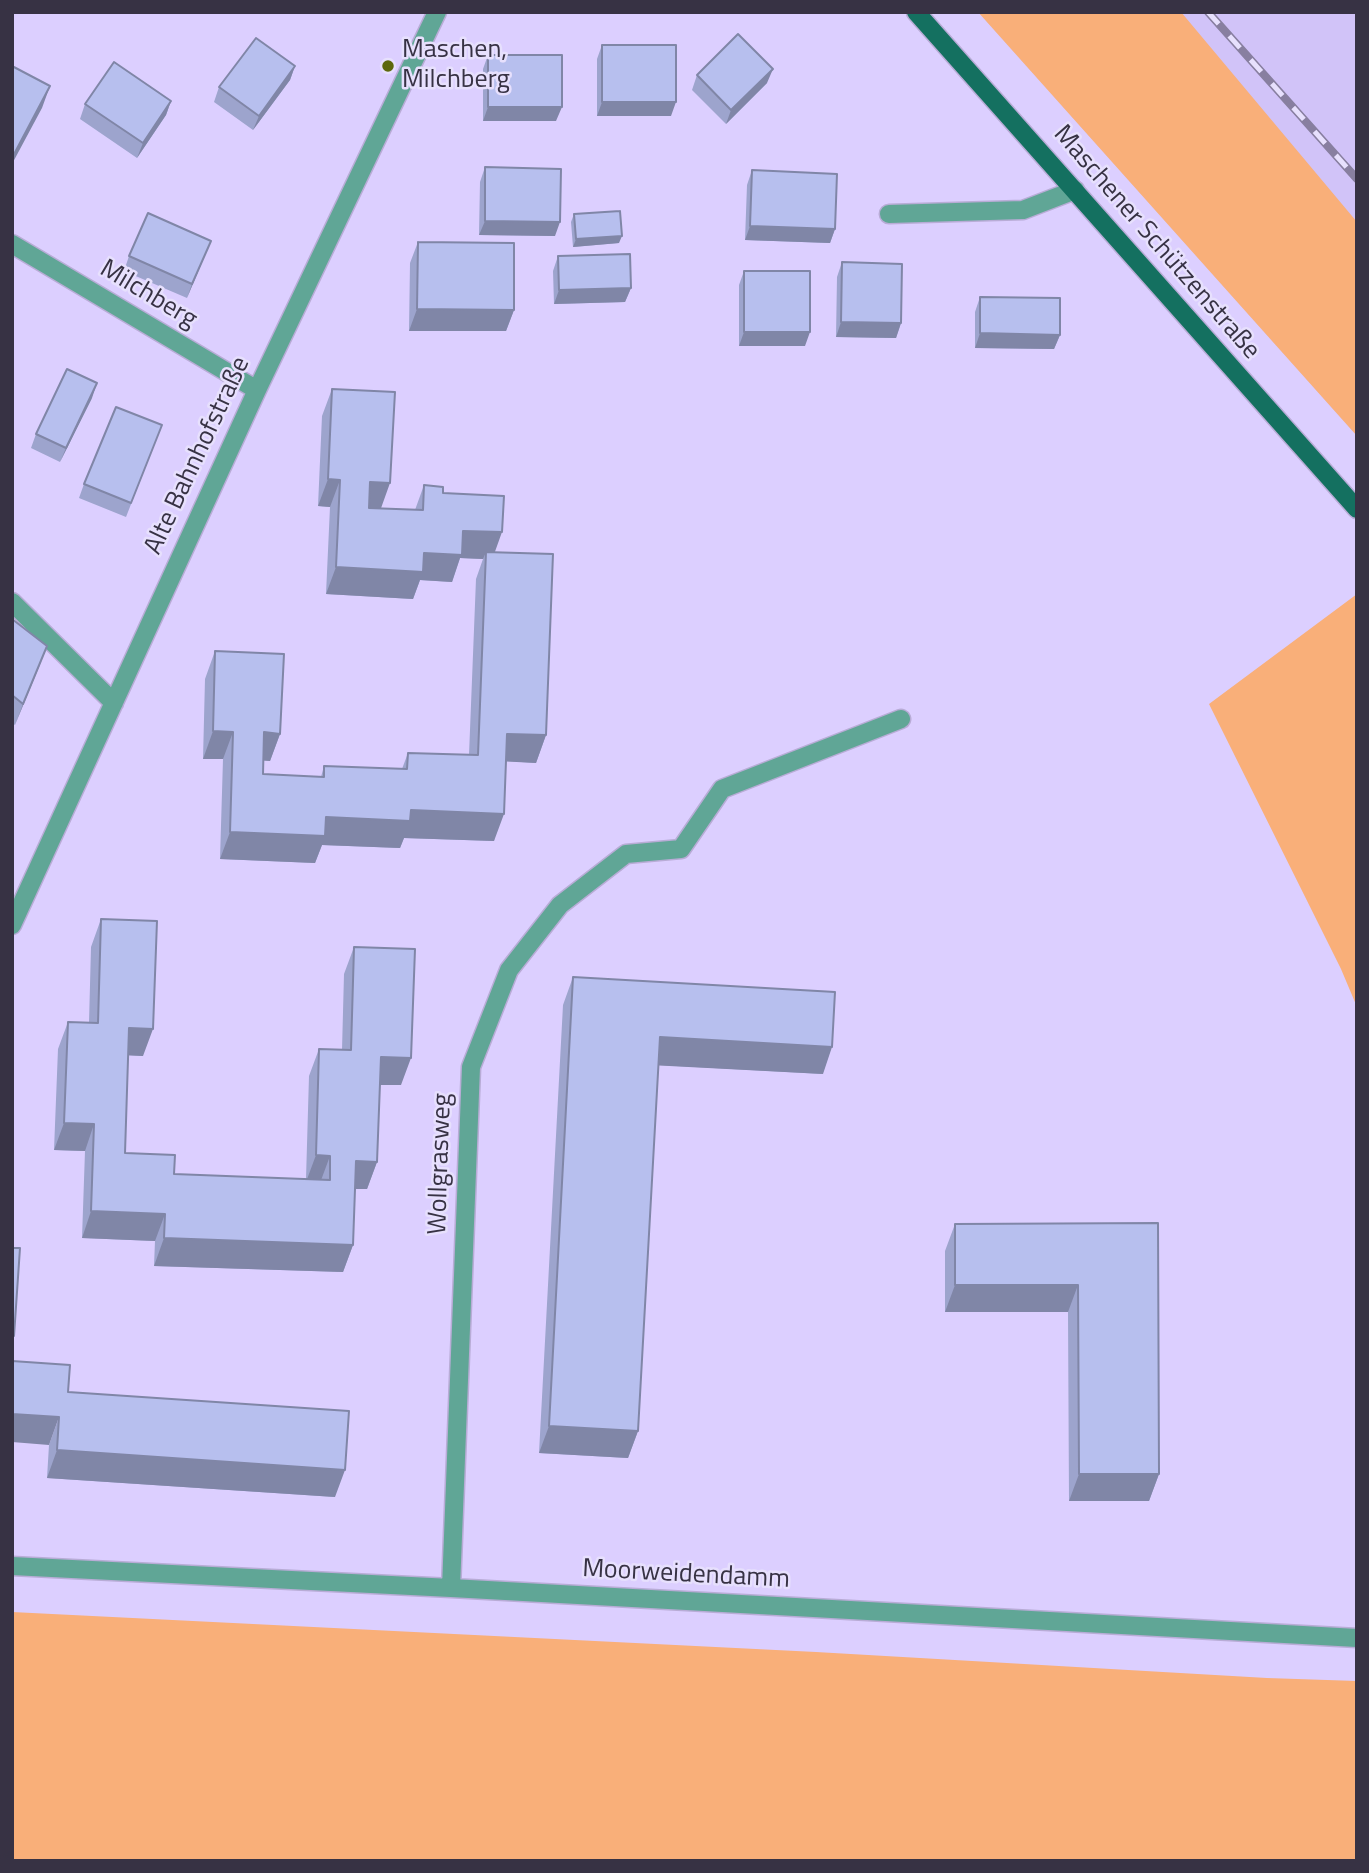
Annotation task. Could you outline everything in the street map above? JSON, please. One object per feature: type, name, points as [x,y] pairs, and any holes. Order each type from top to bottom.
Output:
[{"type":"main road","name":"Maschener Schützenstraße","points":[[916,12],[1357,509]]},
{"type":"street","name":"Alte Bahnhofstraße","points":[[12,925],[257,390],[437,12]]},
{"type":"street","points":[[889,214],[1023,210],[1075,190]]},
{"type":"street","name":"Milchberg","points":[[12,244],[257,390]]},
{"type":"street","points":[[12,602],[114,703]]},
{"type":"street","name":"Wollgrasweg","points":[[451,1588],[471,1067],[509,970],[560,905],[626,854],[681,849],[722,789],[901,719]]},
{"type":"street","name":"Moorweidendamm","points":[[12,1566],[1357,1638]]},
{"type":"shaded area","points":[[978,12],[1181,12],[1357,222],[1357,436]]},
{"type":"shaded area","points":[[1357,12],[1357,436],[979,13]]},
{"type":"shaded area","points":[[1357,594],[1357,1007],[1341,969],[1209,704]]},
{"type":"shaded area","points":[[12,1612],[1357,1681],[1357,1861],[12,1861]]},
{"type":"building","points":[[738,34],[773,69],[731,110],[697,75]]},
{"type":"building","points":[[256,38],[295,66],[259,116],[219,87]]},
{"type":"building","points":[[602,45],[676,45],[676,102],[602,102]]},
{"type":"building","points":[[488,55],[562,55],[562,107],[488,107]]},
{"type":"building","points":[[114,62],[171,101],[143,143],[85,104]]},
{"type":"building","points":[[12,66],[50,86],[12,158]]},
{"type":"building","points":[[485,167],[561,169],[560,222],[485,221]]},
{"type":"building","points":[[752,170],[837,174],[835,229],[750,226]]},
{"type":"building","points":[[620,211],[622,236],[576,239],[574,214]]},
{"type":"building","points":[[148,213],[211,241],[192,284],[129,256]]},
{"type":"building","points":[[418,242],[514,243],[514,310],[417,309]]},
{"type":"building","points":[[630,254],[631,288],[559,290],[558,256]]},
{"type":"building","points":[[842,262],[902,264],[901,323],[841,322]]},
{"type":"building","points":[[744,271],[810,271],[810,332],[744,332]]},
{"type":"building","points":[[980,297],[1060,298],[1060,335],[980,333]]},
{"type":"building","points":[[67,369],[97,383],[66,448],[36,434]]},
{"type":"building","points":[[332,389],[395,392],[390,483],[370,482],[369,508],[423,510],[424,485],[443,487],[443,493],[504,496],[502,532],[463,531],[462,555],[424,553],[423,572],[336,567],[340,480],[328,479]]},
{"type":"building","points":[[116,407],[162,425],[131,503],[84,484]]},
{"type":"building","points":[[486,552],[553,554],[546,735],[507,734],[504,814],[411,810],[410,821],[326,817],[325,836],[230,832],[233,732],[213,731],[215,651],[284,654],[280,734],[264,732],[263,774],[324,777],[324,766],[407,769],[408,753],[478,755]]},
{"type":"building","points":[[12,619],[47,646],[23,704],[12,695]]},
{"type":"building","points":[[101,919],[157,921],[153,1029],[129,1028],[125,1153],[175,1155],[174,1174],[330,1180],[330,1156],[316,1155],[319,1049],[351,1050],[354,947],[415,949],[411,1058],[381,1057],[377,1162],[356,1161],[353,1245],[164,1238],[165,1214],[91,1211],[94,1124],[64,1123],[68,1022],[98,1023]]},
{"type":"building","points":[[573,977],[835,992],[832,1047],[660,1037],[638,1431],[549,1426]]},
{"type":"building","points":[[1158,1223],[1159,1474],[1079,1474],[1078,1285],[955,1285],[955,1224]]},
{"type":"building","points":[[12,1248],[20,1248],[14,1336],[12,1336]]},
{"type":"building","points":[[12,1361],[70,1365],[68,1392],[349,1411],[345,1470],[57,1450],[59,1417],[12,1414]]},
{"type":"railway","points":[[1208,12],[1357,179]]},
{"type":"place","name":"Maschen, Milchberg","points":[[388,66]]}]
